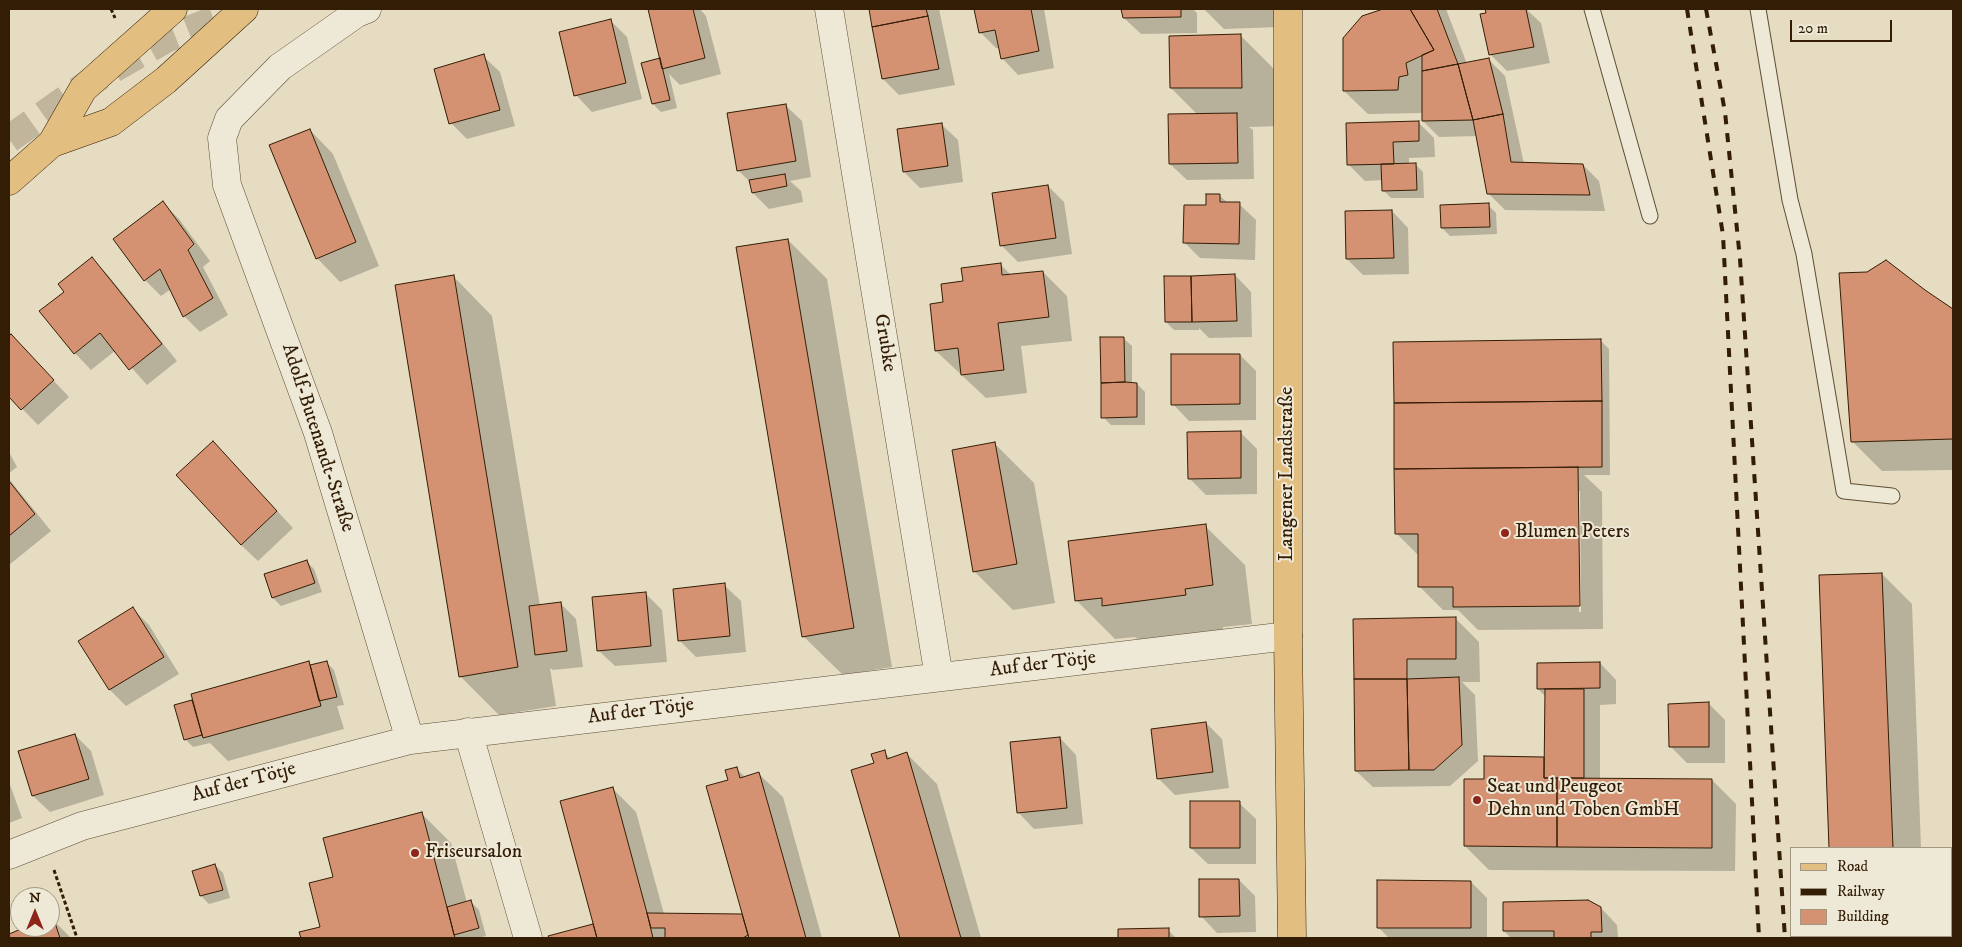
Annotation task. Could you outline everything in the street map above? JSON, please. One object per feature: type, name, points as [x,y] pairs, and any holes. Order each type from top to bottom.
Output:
[{"type":"main road","points":[[9,181],[52,143],[83,89],[173,9]]},
{"type":"main road","points":[[52,143],[111,122],[166,80],[244,9]]},
{"type":"main road","name":"Langener Landstraße","points":[[1288,9],[1288,636],[1292,938]]},
{"type":"street","name":"Adolf-Butenandt-Straße","points":[[367,9],[357,13],[280,67],[229,119],[222,138],[227,185],[318,433],[410,740]]},
{"type":"street","name":"Grubke","points":[[829,9],[939,677]]},
{"type":"street","name":"Auf der Tötje","points":[[9,855],[82,826],[410,740],[1288,636]]},
{"type":"street","points":[[468,732],[528,938]]},
{"type":"lane","points":[[1592,9],[1650,216]]},
{"type":"lane","points":[[1758,9],[1790,200],[1804,254],[1844,491],[1892,496]]},
{"type":"path","points":[[44,841],[77,938]]},
{"type":"building","points":[[648,9],[693,9],[705,58],[662,69]]},
{"type":"building","points":[[869,9],[926,9],[928,16],[872,27]]},
{"type":"building","points":[[974,9],[1031,9],[1039,51],[1001,59],[995,30],[979,33]]},
{"type":"building","points":[[1121,9],[1181,9],[1181,17],[1123,18]]},
{"type":"building","points":[[1383,9],[1410,9],[1434,50],[1406,63],[1408,75],[1399,77],[1398,90],[1343,91],[1343,38],[1362,16]]},
{"type":"building","points":[[1410,9],[1437,9],[1458,64],[1422,71],[1422,55],[1434,50]]},
{"type":"building","points":[[1485,9],[1526,9],[1534,47],[1489,55],[1480,14],[1486,13]]},
{"type":"building","points":[[928,16],[939,69],[882,79],[872,27]]},
{"type":"building","points":[[611,19],[626,83],[574,96],[559,32]]},
{"type":"building","points":[[1241,34],[1242,88],[1170,88],[1169,36]]},
{"type":"building","points":[[484,54],[500,110],[449,124],[434,69]]},
{"type":"building","points":[[660,58],[670,100],[652,104],[641,63]]},
{"type":"building","points":[[1489,58],[1503,114],[1473,120],[1458,64]]},
{"type":"building","points":[[1458,64],[1473,120],[1422,121],[1422,71]]},
{"type":"building","points":[[786,104],[796,161],[737,171],[727,113]]},
{"type":"building","points":[[1237,113],[1238,163],[1169,164],[1168,114]]},
{"type":"building","points":[[1503,114],[1511,162],[1583,164],[1590,195],[1487,194],[1473,120]]},
{"type":"building","points":[[1419,121],[1419,141],[1393,142],[1394,164],[1347,165],[1346,123]]},
{"type":"building","points":[[942,123],[948,166],[903,172],[897,129]]},
{"type":"building","points":[[310,129],[356,242],[316,259],[269,145]]},
{"type":"building","points":[[1416,163],[1417,190],[1382,191],[1381,164]]},
{"type":"building","points":[[785,174],[787,186],[752,193],[749,180]]},
{"type":"building","points":[[1048,185],[1056,238],[1000,246],[992,193]]},
{"type":"building","points":[[1206,194],[1220,194],[1220,202],[1240,202],[1239,244],[1183,243],[1184,205],[1206,205]]},
{"type":"building","points":[[163,201],[194,244],[188,250],[213,298],[183,317],[160,269],[144,281],[113,239]]},
{"type":"building","points":[[1489,203],[1490,227],[1441,228],[1440,205]]},
{"type":"building","points":[[1392,210],[1394,258],[1346,259],[1345,211]]},
{"type":"building","points":[[788,239],[854,628],[802,637],[736,247]]},
{"type":"building","points":[[92,257],[162,344],[129,370],[100,333],[74,354],[39,311],[64,292],[58,284]]},
{"type":"building","points":[[1886,260],[1953,309],[1953,439],[1851,442],[1839,273],[1867,272]]},
{"type":"building","points":[[1001,263],[1002,275],[1043,271],[1049,317],[998,323],[1004,370],[961,375],[958,348],[935,351],[930,304],[943,302],[941,284],[963,281],[961,268]]},
{"type":"building","points":[[1235,274],[1237,321],[1192,322],[1191,276]]},
{"type":"building","points":[[454,275],[518,667],[459,677],[395,285]]},
{"type":"building","points":[[1164,276],[1191,276],[1192,322],[1165,322]]},
{"type":"building","points":[[11,334],[54,380],[21,410],[9,397],[9,336]]},
{"type":"building","points":[[1100,337],[1124,337],[1125,382],[1101,383]]},
{"type":"building","points":[[1601,339],[1602,401],[1394,403],[1393,342]]},
{"type":"building","points":[[1171,354],[1240,354],[1240,404],[1171,405]]},
{"type":"building","points":[[1101,383],[1137,383],[1137,417],[1101,418]]},
{"type":"building","points":[[1602,401],[1602,467],[1394,469],[1394,403]]},
{"type":"building","points":[[1241,431],[1241,478],[1188,479],[1187,432]]},
{"type":"building","points":[[213,441],[277,511],[241,545],[176,475]]},
{"type":"building","points":[[995,442],[1017,564],[973,572],[952,450]]},
{"type":"building","points":[[1578,467],[1580,606],[1453,607],[1453,587],[1418,587],[1418,534],[1395,534],[1394,469]]},
{"type":"building","points":[[9,481],[35,514],[9,536]]},
{"type":"building","points":[[1206,524],[1213,585],[1185,589],[1186,595],[1102,606],[1102,598],[1075,601],[1068,541]]},
{"type":"building","points":[[307,560],[315,583],[272,598],[264,574]]},
{"type":"building","points":[[1882,573],[1893,847],[1829,847],[1819,575]]},
{"type":"building","points":[[725,583],[730,636],[678,641],[673,589]]},
{"type":"building","points":[[646,592],[651,646],[597,651],[592,597]]},
{"type":"building","points":[[561,602],[567,651],[535,655],[529,606]]},
{"type":"building","points":[[133,607],[164,657],[109,690],[78,641]]},
{"type":"building","points":[[1456,617],[1456,659],[1407,659],[1407,679],[1354,679],[1353,619]]},
{"type":"building","points":[[309,661],[321,706],[203,738],[191,694]]},
{"type":"building","points":[[327,661],[337,697],[319,701],[310,665]]},
{"type":"building","points":[[1600,662],[1600,688],[1537,689],[1537,663]]},
{"type":"building","points":[[1459,677],[1462,745],[1434,770],[1409,770],[1407,679]]},
{"type":"building","points":[[1354,679],[1407,679],[1409,770],[1355,771]]},
{"type":"building","points":[[1545,689],[1584,689],[1584,778],[1544,778]]},
{"type":"building","points":[[192,700],[202,735],[184,740],[174,705]]},
{"type":"building","points":[[1709,702],[1709,747],[1669,747],[1668,704]]},
{"type":"building","points":[[1206,722],[1213,772],[1157,779],[1151,729]]},
{"type":"building","points":[[75,734],[89,779],[32,796],[18,751]]},
{"type":"building","points":[[1060,737],[1067,808],[1017,813],[1010,742]]},
{"type":"building","points":[[885,750],[887,759],[907,752],[961,938],[900,938],[851,770],[874,763],[871,754]]},
{"type":"building","points":[[1484,756],[1544,757],[1544,778],[1557,778],[1557,847],[1464,846],[1464,779],[1484,779]]},
{"type":"building","points":[[737,767],[740,778],[759,772],[806,938],[749,938],[706,786],[728,780],[725,770]]},
{"type":"building","points":[[1557,778],[1712,779],[1712,848],[1557,847]]},
{"type":"building","points":[[613,787],[653,938],[597,938],[560,801]]},
{"type":"building","points":[[1190,801],[1240,801],[1240,848],[1190,848]]},
{"type":"building","points":[[422,812],[455,938],[301,938],[299,932],[320,927],[309,883],[333,877],[323,838]]},
{"type":"building","points":[[215,864],[223,890],[200,896],[192,871]]},
{"type":"building","points":[[1199,879],[1239,879],[1240,916],[1199,917]]},
{"type":"building","points":[[1377,880],[1471,881],[1471,928],[1377,928]]},
{"type":"building","points":[[471,900],[479,928],[454,935],[447,907]]},
{"type":"building","points":[[1588,900],[1601,907],[1602,932],[1591,932],[1591,938],[1554,938],[1554,931],[1503,931],[1503,902]]},
{"type":"building","points":[[647,913],[742,914],[748,935],[743,938],[665,938],[665,928],[651,928]]},
{"type":"building","points":[[593,924],[597,938],[549,938],[548,936]]},
{"type":"building","points":[[1169,928],[1169,938],[1118,938],[1118,929]]},
{"type":"building","points":[[9,934],[10,937],[60,938],[9,938]]},
{"type":"tunnel","points":[[9,139],[90,82],[166,39],[242,9]]},
{"type":"railway","points":[[1687,9],[1723,235],[1759,938]]},
{"type":"railway","points":[[1706,9],[1725,112],[1740,259],[1785,938]]},
{"type":"place","name":"Blumen Peters","points":[[1505,533]]},
{"type":"place","name":"Seat und Peugeot Dehn und Toben GmbH","points":[[1477,800]]},
{"type":"place","name":"Friseursalon","points":[[415,853]]}]
